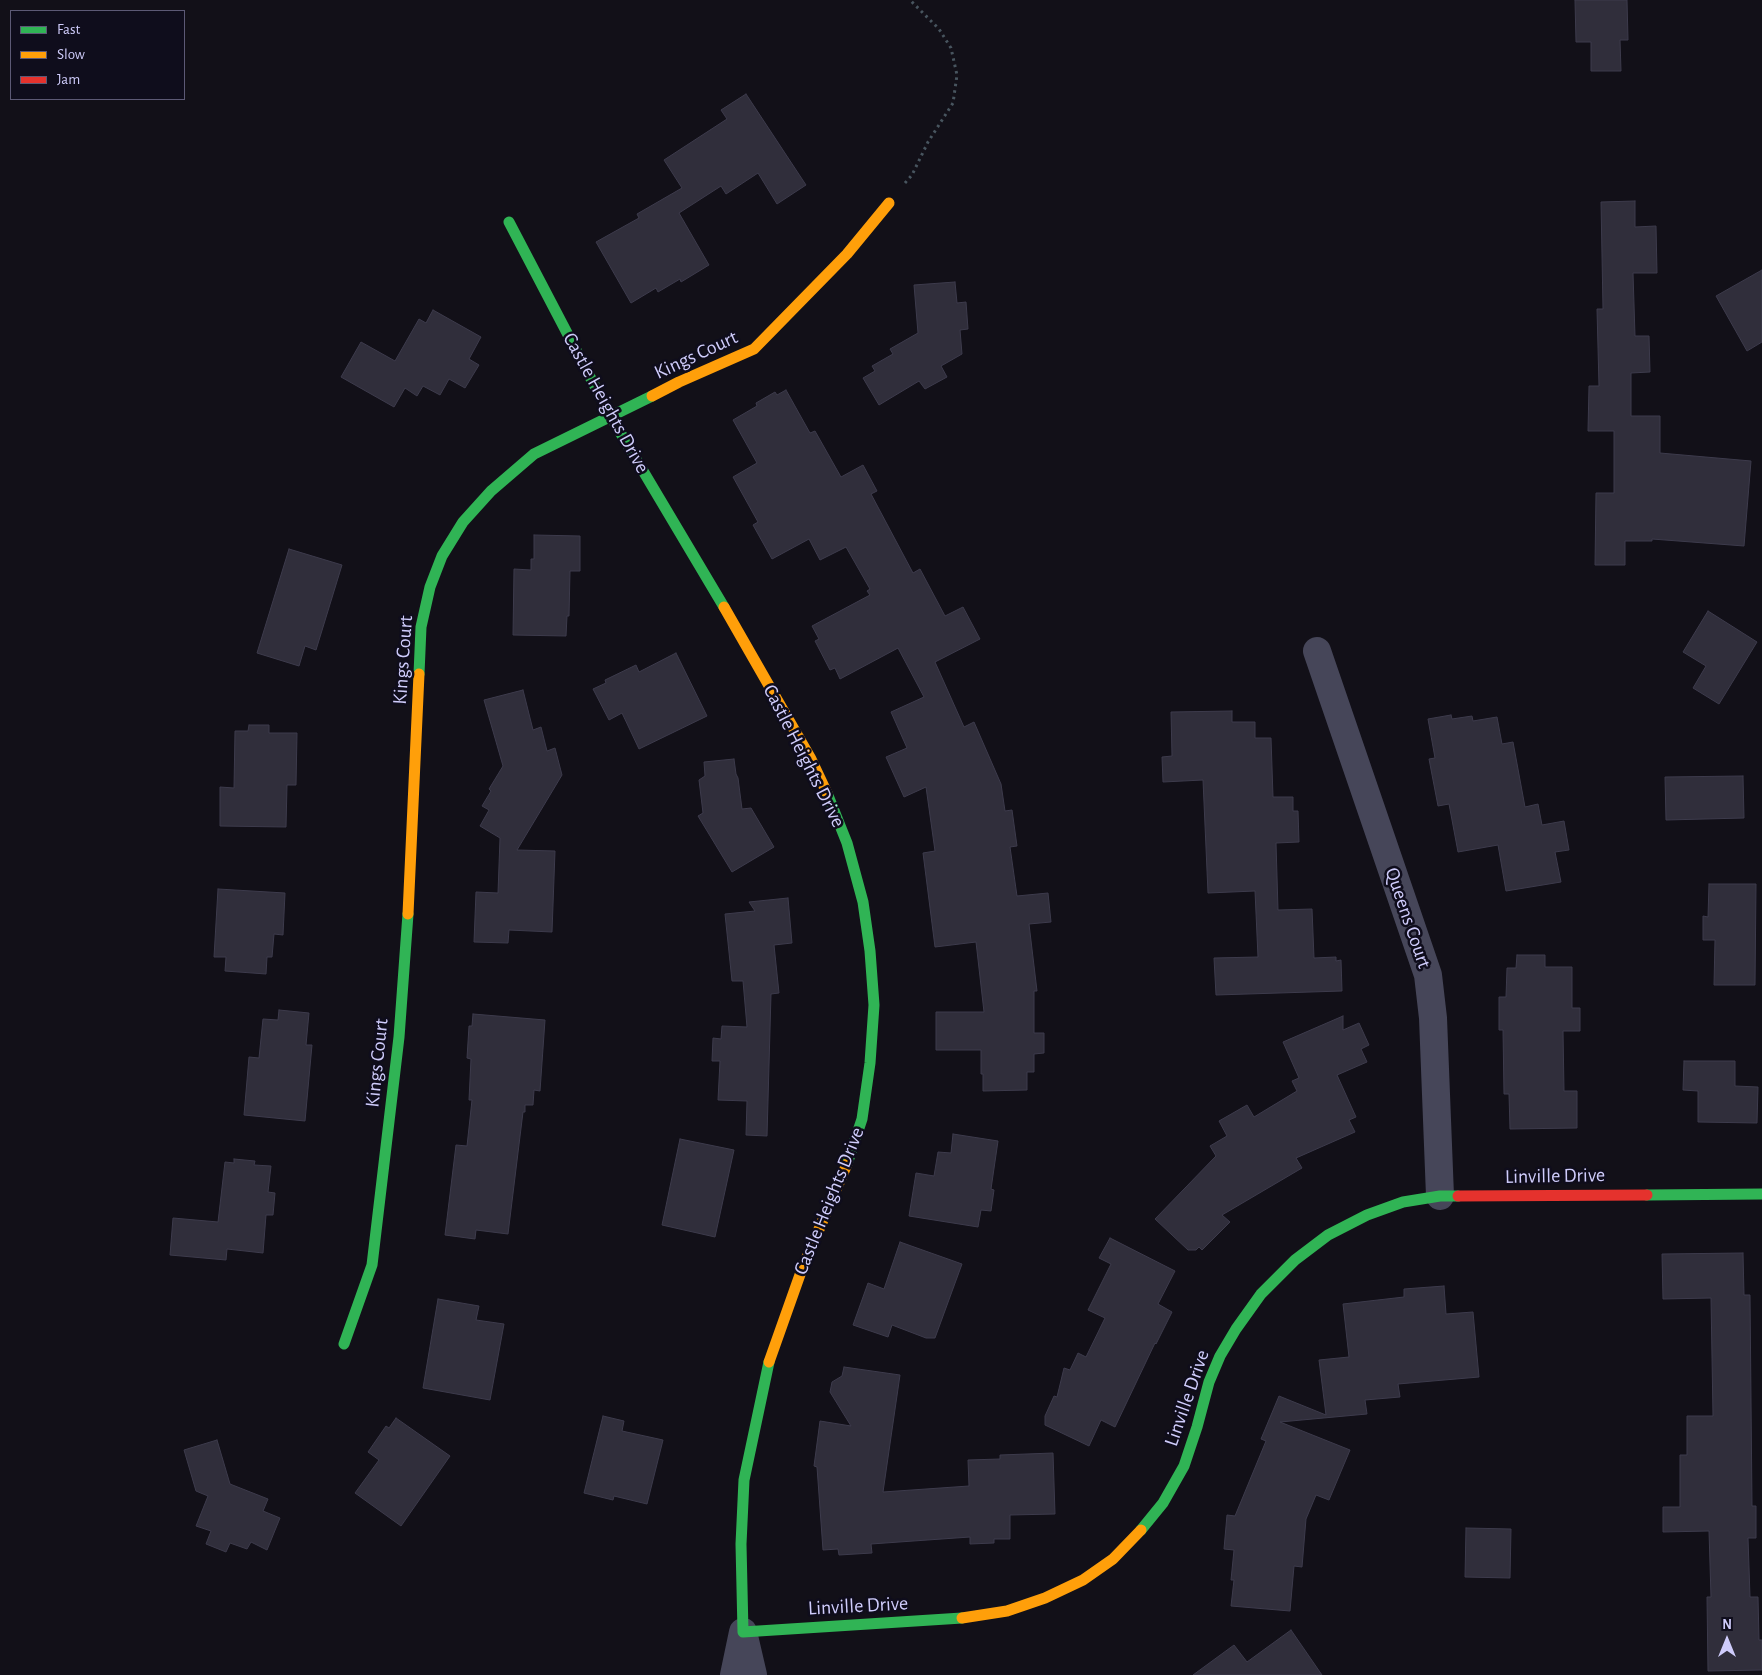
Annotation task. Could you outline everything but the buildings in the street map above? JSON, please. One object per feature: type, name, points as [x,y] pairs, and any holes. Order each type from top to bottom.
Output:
[{"type":"street","name":"Kings Court","points":[[344,1344],[372,1265],[398,1046],[406,954],[420,627],[430,587],[442,556],[463,522],[491,490],[534,454],[611,418],[680,382],[754,349],[847,254],[890,203]]},
{"type":"street","name":"Castle Heights Drive","points":[[509,222],[611,418],[744,640],[811,760],[830,800],[847,843],[863,902],[870,951],[874,1005],[870,1063],[862,1119],[846,1167],[802,1269],[766,1367],[744,1480],[741,1544],[743,1632],[753,1675]]},
{"type":"street","name":"Queens Court","points":[[1317,651],[1428,975],[1433,1018],[1440,1196]]},
{"type":"street","name":"Linville Drive","points":[[743,1632],[955,1619],[1007,1611],[1045,1598],[1083,1580],[1113,1559],[1139,1533],[1163,1503],[1184,1466],[1209,1382],[1220,1356],[1236,1329],[1261,1294],[1295,1260],[1328,1235],[1366,1215],[1403,1202],[1440,1196],[1762,1194]]},
{"type":"street","name":"Castle Heights Drive","points":[[734,1675],[743,1632]]},
{"type":"path","points":[[890,203],[912,175],[928,142],[953,104],[958,76],[951,48],[939,29],[910,0]]},
{"type":"traffic: fast","points":[[509,222],[611,417],[724,607]]},
{"type":"traffic: fast","points":[[419,674],[421,627],[430,587],[442,556],[463,522],[491,491],[534,454],[652,396]]},
{"type":"traffic: fast","points":[[827,793],[847,843],[863,902],[870,951],[874,1005],[870,1063],[862,1119],[847,1164]]},
{"type":"traffic: fast","points":[[344,1344],[372,1265],[399,1037],[408,914]]},
{"type":"traffic: fast","points":[[1647,1195],[1762,1194]]},
{"type":"traffic: fast","points":[[1141,1530],[1163,1503],[1184,1466],[1209,1382],[1220,1356],[1236,1329],[1261,1294],[1295,1260],[1328,1235],[1367,1215],[1403,1202],[1440,1196],[1458,1196]]},
{"type":"traffic: fast","points":[[769,1362],[744,1480],[741,1544],[743,1632],[962,1618]]},
{"type":"traffic: slow","points":[[652,396],[754,349],[847,254],[889,203]]},
{"type":"traffic: slow","points":[[724,607],[811,759],[827,793]]},
{"type":"traffic: slow","points":[[408,914],[419,674]]},
{"type":"traffic: slow","points":[[769,1362],[802,1269],[847,1164]]},
{"type":"traffic: slow","points":[[962,1618],[1007,1611],[1045,1598],[1083,1580],[1113,1559],[1141,1530]]},
{"type":"traffic: jam","points":[[1458,1196],[1647,1195]]}]
